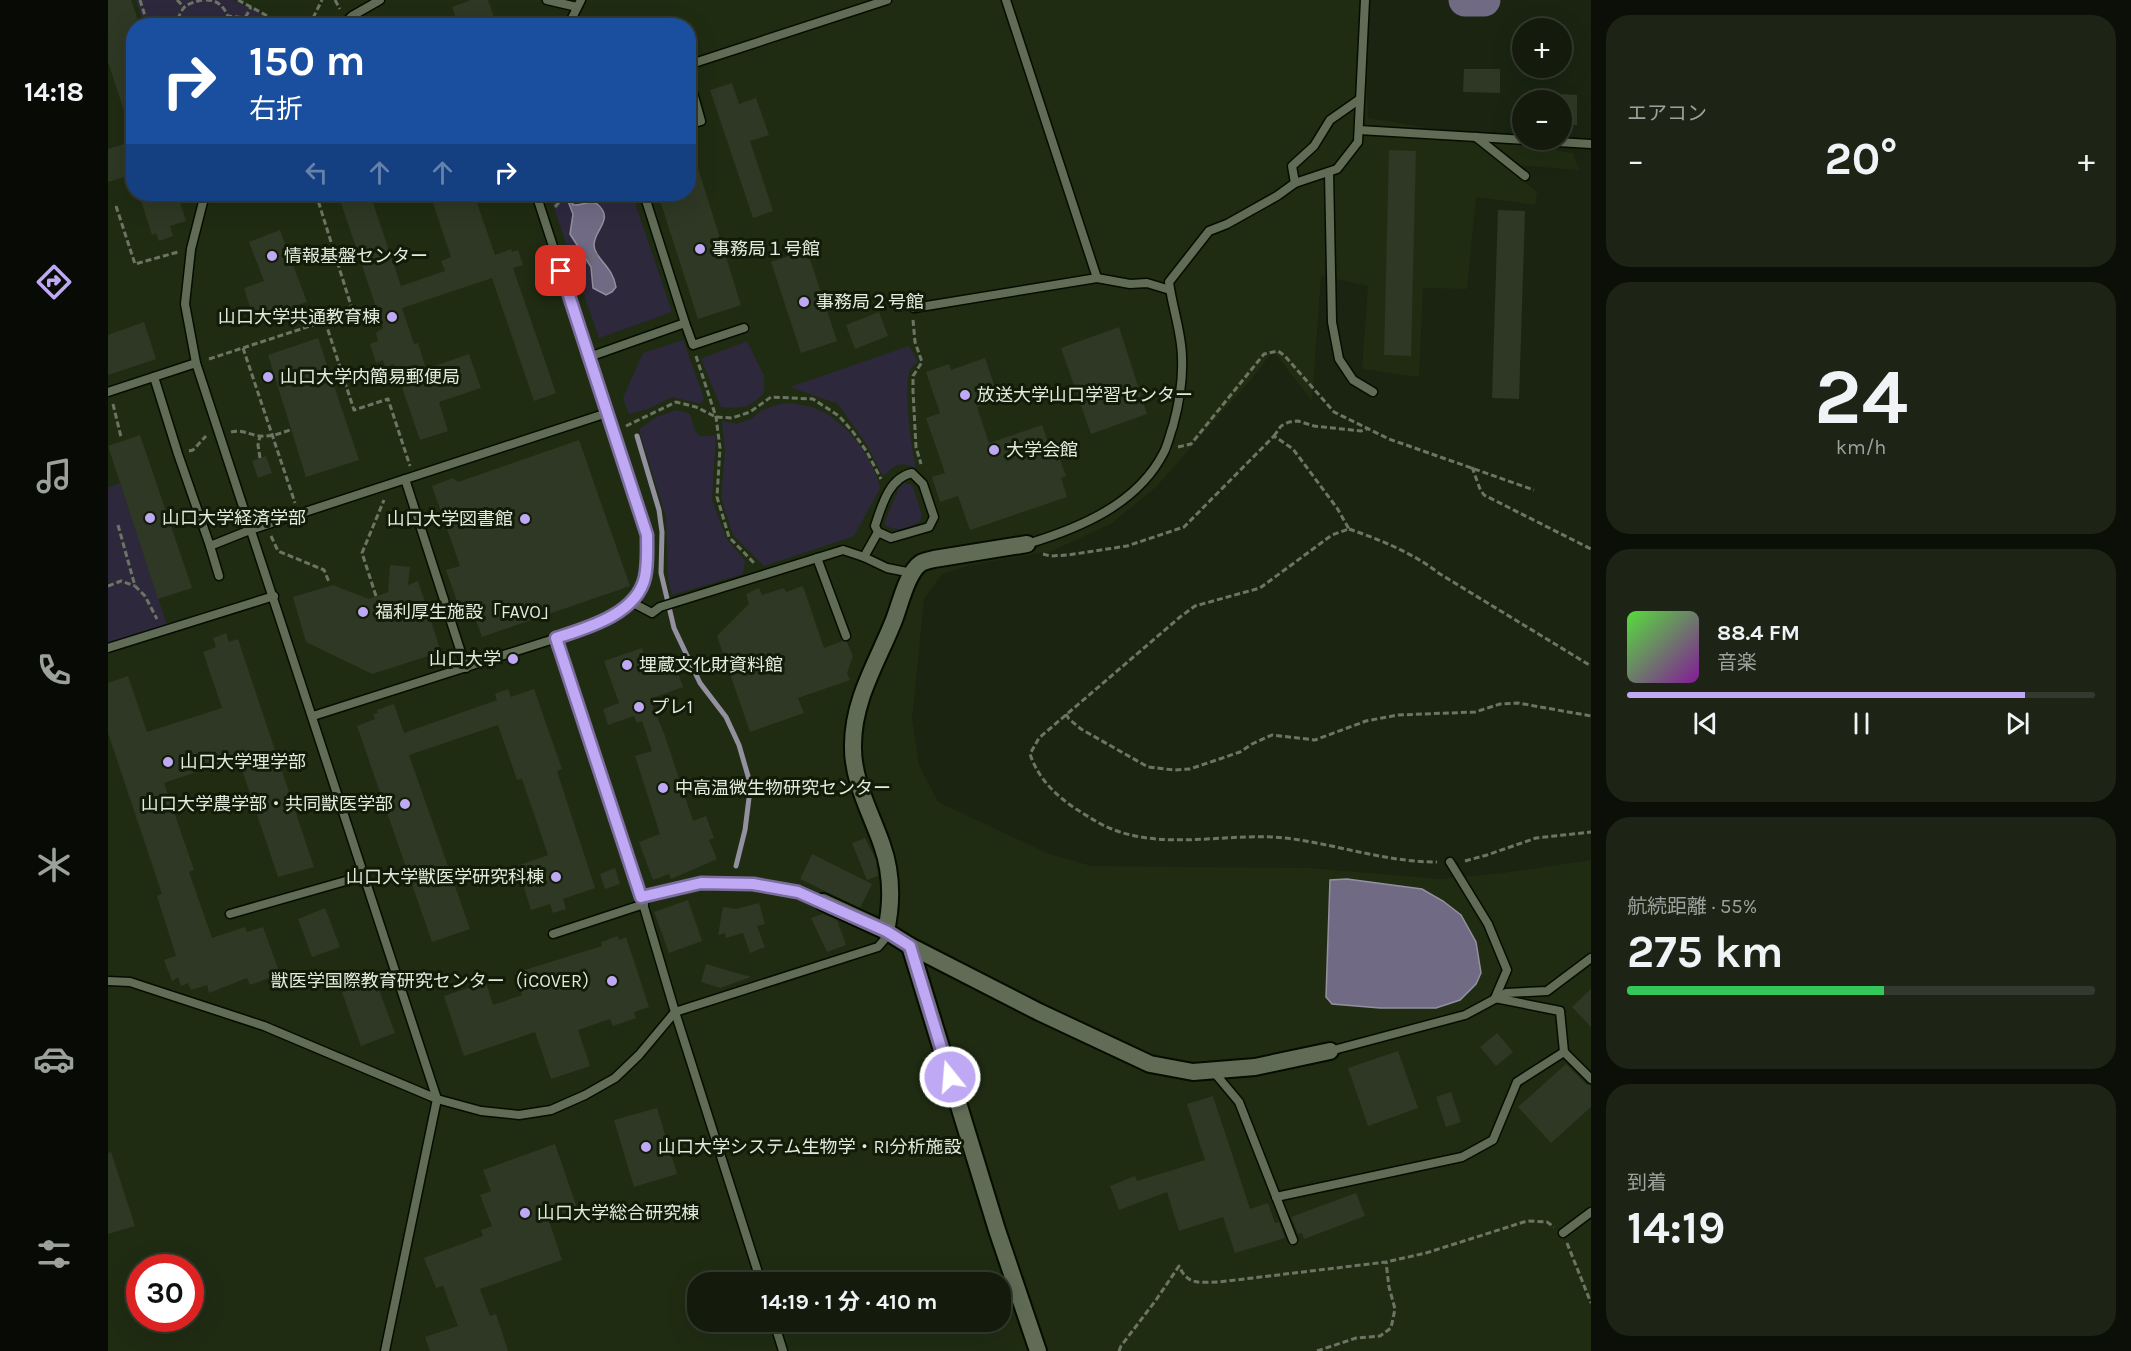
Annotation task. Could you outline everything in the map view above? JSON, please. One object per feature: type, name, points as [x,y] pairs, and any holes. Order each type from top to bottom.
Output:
[{"type":"street","points":[[886,931],[890,912],[890,877],[857,776],[852,746],[856,711],[912,573],[920,564],[934,559],[1028,544]]},
{"type":"street","points":[[823,902],[886,931],[910,946],[1039,1012],[1150,1064],[1193,1071],[1255,1067],[1330,1051]]},
{"type":"street","points":[[910,946],[997,1230],[1038,1351]]},
{"type":"lane","points":[[350,18],[380,0]]},
{"type":"lane","points":[[547,0],[579,3],[571,18]]},
{"type":"lane","points":[[696,62],[887,0]]},
{"type":"lane","points":[[1006,0],[1097,278]]},
{"type":"lane","points":[[1028,544],[1059,534],[1112,508],[1134,491],[1165,451],[1179,404],[1183,357],[1169,282],[1209,231],[1227,224],[1277,196],[1294,183],[1337,169],[1358,142],[1365,0]]},
{"type":"lane","points":[[1294,183],[1292,166],[1314,146],[1330,120],[1360,99]]},
{"type":"lane","points":[[696,103],[701,121],[696,123]]},
{"type":"lane","points":[[1359,130],[1591,144]]},
{"type":"lane","points":[[1476,137],[1525,176]]},
{"type":"lane","points":[[1329,172],[1332,322],[1339,359],[1353,380],[1373,392]]},
{"type":"lane","points":[[204,201],[192,249],[185,304],[196,363],[437,1099],[385,1351]]},
{"type":"lane","points":[[313,716],[466,668],[607,620],[631,602],[645,579],[647,535],[539,201]]},
{"type":"lane","points":[[646,201],[693,345],[744,328]]},
{"type":"lane","points":[[914,308],[1097,278],[1130,284],[1148,283],[1170,290]]},
{"type":"lane","points":[[589,357],[685,323]]},
{"type":"lane","points":[[109,391],[196,363]]},
{"type":"lane","points":[[154,377],[219,576]]},
{"type":"lane","points":[[210,546],[266,524],[607,413]]},
{"type":"lane","points":[[912,473],[923,484],[934,517],[929,527],[891,538],[878,532],[875,526],[888,493],[902,475],[912,473]]},
{"type":"lane","points":[[409,477],[466,668]]},
{"type":"lane","points":[[864,557],[878,532]]},
{"type":"lane","points":[[631,602],[652,613],[660,607],[843,550],[887,568],[912,573]]},
{"type":"lane","points":[[818,558],[846,636]]},
{"type":"lane","points":[[108,648],[274,596]]},
{"type":"lane","points":[[556,638],[643,900],[675,1012],[758,1272]]},
{"type":"lane","points":[[1450,862],[1488,924],[1507,970],[1495,998]]},
{"type":"lane","points":[[230,915],[363,876]]},
{"type":"lane","points":[[553,934],[643,900],[701,883],[753,884],[798,892],[823,902]]},
{"type":"lane","points":[[108,981],[130,982],[264,1026],[437,1099],[481,1111],[519,1115],[551,1110],[615,1078],[639,1055],[675,1012],[878,947],[884,940],[886,931]]},
{"type":"lane","points":[[1330,1051],[1465,1015],[1506,993],[1547,991],[1591,958]]},
{"type":"lane","points":[[1495,998],[1560,1011],[1564,1052],[1591,1079]]},
{"type":"lane","points":[[1276,1197],[1462,1157],[1493,1140],[1517,1082],[1564,1052]]},
{"type":"lane","points":[[1212,1070],[1239,1102],[1293,1240]]},
{"type":"lane","points":[[1563,1233],[1591,1212]]},
{"type":"lane","points":[[777,1332],[783,1351]]},
{"type":"path","points":[[140,0],[146,18]]},
{"type":"path","points":[[177,0],[184,7]]},
{"type":"path","points":[[179,18],[187,4],[204,0],[213,0],[224,6],[228,16],[245,18],[251,7]]},
{"type":"path","points":[[238,0],[271,18]]},
{"type":"path","points":[[313,18],[322,0]]},
{"type":"path","points":[[196,363],[353,312],[318,201]]},
{"type":"path","points":[[543,215],[554,209],[560,201]]},
{"type":"path","points":[[116,206],[135,264],[192,249]]},
{"type":"path","points":[[587,262],[597,254]]},
{"type":"path","points":[[914,308],[912,328],[922,362],[913,376],[916,447],[922,465],[923,484]]},
{"type":"path","points":[[325,321],[354,410],[388,399],[409,477]]},
{"type":"path","points":[[693,345],[716,417],[720,447],[717,497],[729,537],[764,574]]},
{"type":"path","points":[[243,348],[298,514]]},
{"type":"path","points":[[1165,451],[1191,444],[1264,354],[1278,351],[1286,356],[1334,412],[1367,429],[1534,490]]},
{"type":"path","points":[[109,391],[121,437]]},
{"type":"path","points":[[613,430],[638,422],[676,402],[696,407],[716,417],[732,418],[750,412],[771,397],[813,399],[839,416],[853,432],[867,452],[888,493]]},
{"type":"path","points":[[178,454],[193,450],[202,442],[215,422]]},
{"type":"path","points":[[1028,544],[1030,550],[1050,556],[1068,555],[1127,546],[1184,527],[1274,436],[1281,426],[1289,422],[1299,422],[1314,426],[1361,431],[1367,429]]},
{"type":"path","points":[[219,436],[238,430],[260,436],[290,430]]},
{"type":"path","points":[[260,436],[258,445],[260,458]]},
{"type":"path","points":[[1274,436],[1293,449],[1337,508],[1349,529],[1425,562],[1440,574],[1591,666]]},
{"type":"path","points":[[1472,467],[1484,495],[1591,549]]},
{"type":"path","points":[[376,596],[362,553],[384,501],[384,486]]},
{"type":"path","points":[[266,524],[278,551],[324,570],[329,582]]},
{"type":"path","points":[[118,525],[135,586]]},
{"type":"path","points":[[1349,529],[1332,535],[1260,588],[1195,606],[1039,738],[1030,754],[1041,778],[1064,801],[1108,828],[1132,835],[1163,839],[1292,839],[1355,853],[1406,860],[1450,862],[1487,855],[1536,838],[1591,832]]},
{"type":"path","points":[[108,586],[122,581],[135,586],[145,596],[163,630]]},
{"type":"path","points":[[1066,714],[1081,729],[1148,767],[1174,770],[1190,769],[1240,752],[1272,735],[1315,740],[1366,722],[1398,716],[1475,712],[1500,704],[1518,703],[1591,716]]},
{"type":"path","points":[[1119,1351],[1179,1266],[1184,1277],[1194,1282],[1386,1262],[1426,1253],[1527,1221],[1546,1222],[1563,1233],[1591,1303]]},
{"type":"path","points":[[1317,1351],[1356,1338],[1380,1336],[1391,1328],[1395,1309],[1386,1262]]},
{"type":"shaded area","name":"山口大学","points":[[108,0],[1369,0],[1366,69],[1368,118],[1512,143],[1512,150],[1555,150],[1573,153],[1579,170],[1503,164],[1537,192],[1535,205],[1476,197],[1467,289],[1423,288],[1419,377],[1362,369],[1368,286],[1321,276],[1312,401],[1273,351],[1255,375],[1156,487],[1112,523],[1052,551],[970,565],[941,575],[924,599],[912,719],[919,765],[938,802],[1049,854],[1092,866],[1310,868],[1440,879],[1503,873],[1591,860],[1591,1351],[108,1351]]},
{"type":"shaded area","points":[[136,0],[233,0],[270,18],[142,18]]},
{"type":"shaded area","points":[[551,201],[634,201],[672,312],[599,338]]},
{"type":"shaded area","points":[[568,201],[572,201],[573,205],[596,203],[602,209],[604,219],[594,245],[597,254],[611,273],[616,287],[606,295],[593,288],[591,267],[570,234],[573,214]]},
{"type":"shaded area","points":[[683,340],[704,398],[701,404],[672,397],[648,409],[629,414],[623,398],[643,353]]},
{"type":"shaded area","points":[[747,341],[764,376],[764,393],[745,406],[721,407],[701,359]]},
{"type":"shaded area","points":[[909,346],[918,362],[911,368],[907,387],[910,433],[916,468],[902,464],[883,476],[867,445],[838,404],[790,387]]},
{"type":"shaded area","points":[[784,403],[816,409],[841,425],[866,454],[880,488],[854,536],[764,566],[733,535],[721,497],[725,451],[722,421],[737,424],[751,419],[762,410]]},
{"type":"shaded area","points":[[677,410],[690,414],[694,429],[699,436],[716,436],[712,500],[726,538],[745,561],[743,574],[672,595],[668,579],[666,517],[639,430],[656,417]]},
{"type":"shaded area","points":[[120,483],[168,628],[108,648],[108,487]]},
{"type":"shaded area","points":[[904,483],[912,485],[922,515],[920,522],[902,529],[893,529],[884,524],[899,488]]},
{"type":"shaded area","points":[[1347,879],[1422,889],[1461,915],[1476,942],[1481,973],[1476,984],[1460,1000],[1436,1008],[1380,1008],[1332,1004],[1326,997],[1330,880]]},
{"type":"building","points":[[108,0],[131,0],[137,18],[126,18],[126,117],[108,62]]},
{"type":"building","points":[[471,0],[488,0],[494,18],[456,18],[452,7]]},
{"type":"building","points":[[1464,69],[1500,69],[1500,93],[1463,92]]},
{"type":"building","points":[[732,83],[739,104],[756,98],[769,135],[750,141],[773,211],[753,218],[710,90]]},
{"type":"building","points":[[1572,95],[1577,95],[1577,125],[1572,125]]},
{"type":"building","points":[[126,143],[126,176],[108,182],[108,149]]},
{"type":"building","points":[[1389,150],[1416,151],[1411,356],[1384,355]]},
{"type":"building","name":"事務局１号館","points":[[696,162],[741,305],[698,319],[660,201],[696,201]]},
{"type":"building","points":[[141,201],[179,201],[186,221],[170,226],[173,236],[159,241],[156,233],[152,235]]},
{"type":"building","name":"山口大学共通教育棟","points":[[340,201],[372,201],[401,286],[445,271],[441,261],[451,257],[432,201],[476,201],[495,255],[511,249],[512,252],[518,250],[523,265],[513,268],[556,393],[534,401],[492,278],[402,308],[414,344],[418,343],[426,369],[469,354],[481,388],[439,402],[448,431],[420,440],[394,364],[385,367],[383,360],[376,363],[370,344],[378,341],[376,333],[383,328]]},
{"type":"building","points":[[1498,210],[1525,211],[1519,399],[1492,398]]},
{"type":"building","points":[[280,230],[307,302],[254,320],[244,288],[264,281],[249,242]]},
{"type":"building","name":"事務局２号館","points":[[807,250],[837,341],[801,353],[771,262]]},
{"type":"building","points":[[879,312],[888,336],[855,349],[846,325]]},
{"type":"building","points":[[144,322],[156,359],[108,375],[108,335]]},
{"type":"building","points":[[1119,327],[1147,414],[1091,434],[1061,348]]},
{"type":"building","name":"山口大学共通教育棟","points":[[318,338],[359,460],[306,477],[268,355]]},
{"type":"building","name":"大学会館","points":[[985,358],[999,399],[977,407],[989,443],[1042,425],[1054,459],[1059,457],[1066,476],[1061,478],[1067,497],[970,530],[958,496],[940,502],[932,477],[945,473],[926,418],[940,413],[926,372],[949,364],[951,370]]},
{"type":"building","name":"山口大学経済学部","points":[[140,435],[192,588],[158,599],[108,446]]},
{"type":"building","name":"山口大学図書館","points":[[579,440],[630,586],[482,637],[469,601],[458,604],[446,570],[460,566],[432,486],[453,478],[458,482]]},
{"type":"building","points":[[266,456],[272,473],[258,478],[252,461]]},
{"type":"building","name":"福利厚生施設「FAVO」","points":[[390,565],[410,567],[408,585],[418,581],[441,652],[372,674],[306,642],[293,597],[333,585],[369,599],[388,592]]},
{"type":"building","points":[[803,586],[824,648],[842,641],[847,642],[853,656],[847,673],[850,680],[798,698],[804,713],[750,732],[717,636],[749,604],[746,594],[759,588],[762,595],[784,588],[786,592]]},
{"type":"building","name":"山口大学理学部","points":[[226,633],[229,642],[238,639],[314,867],[278,877],[238,758],[164,783],[194,870],[189,872],[212,938],[245,927],[247,932],[263,927],[280,974],[250,985],[247,978],[209,993],[207,985],[191,990],[188,983],[181,986],[178,977],[172,981],[164,960],[176,956],[157,896],[162,894],[108,733],[108,683],[128,676],[147,732],[222,708],[203,652],[216,647],[213,638]]},
{"type":"building","points":[[642,648],[652,675],[676,667],[683,687],[650,699],[665,736],[693,821],[706,816],[714,838],[709,840],[717,859],[671,879],[669,874],[653,880],[639,842],[660,834],[635,756],[652,751],[642,721],[637,723],[634,716],[608,725],[603,709],[619,703],[604,661]]},
{"type":"building","name":"山口大学農学部・共同獣医学部","points":[[508,689],[511,697],[534,689],[562,769],[557,771],[595,888],[563,899],[566,909],[553,913],[550,904],[531,910],[517,866],[548,855],[522,779],[517,780],[498,725],[409,755],[470,929],[432,942],[357,726],[375,719],[373,714],[378,713],[377,710],[394,704],[404,733],[497,700],[495,694]]},
{"type":"building","points":[[865,838],[876,860],[878,876],[867,880],[852,843]]},
{"type":"building","points":[[812,854],[872,884],[860,908],[800,879]]},
{"type":"building","points":[[615,868],[620,884],[605,889],[600,874]]},
{"type":"building","points":[[688,900],[702,941],[669,953],[654,912]]},
{"type":"building","points":[[759,903],[765,924],[757,926],[765,947],[750,953],[743,933],[726,938],[725,933],[718,935],[723,907],[736,909]]},
{"type":"building","points":[[325,908],[340,947],[312,957],[298,919]]},
{"type":"building","points":[[823,914],[837,920],[846,945],[827,952],[811,918]]},
{"type":"building","points":[[618,936],[619,940],[626,937],[649,1007],[634,1012],[636,1018],[613,1026],[610,1019],[578,1030],[590,1066],[551,1079],[535,1032],[464,1056],[444,996],[486,982],[493,1005],[522,995],[515,973],[602,946],[601,942]]},
{"type":"building","points":[[706,964],[751,977],[720,988],[701,982]]},
{"type":"building","points":[[354,968],[365,985],[376,982],[395,1033],[361,1046],[342,992],[355,988]]},
{"type":"building","points":[[1591,989],[1591,1027],[1572,1007]]},
{"type":"building","points":[[1497,1033],[1513,1052],[1496,1066],[1480,1047]]},
{"type":"building","points":[[1398,1051],[1418,1108],[1368,1126],[1348,1068]]},
{"type":"building","points":[[1566,1064],[1586,1084],[1591,1085],[1591,1107],[1551,1143],[1518,1107]]},
{"type":"building","points":[[1451,1092],[1461,1122],[1446,1127],[1436,1097]]},
{"type":"building","points":[[1213,1096],[1250,1209],[1268,1203],[1275,1223],[1279,1222],[1285,1238],[1235,1253],[1223,1217],[1179,1231],[1167,1192],[1119,1210],[1110,1186],[1135,1176],[1137,1181],[1205,1160],[1187,1104]]},
{"type":"building","name":"山口大学システム生物学・RI分析施設","points":[[657,1108],[677,1174],[634,1187],[614,1120]]},
{"type":"building","name":"山口大学総合研究棟","points":[[555,1144],[577,1208],[548,1218],[562,1260],[480,1289],[490,1316],[496,1314],[508,1351],[430,1351],[425,1337],[458,1326],[443,1286],[436,1288],[424,1258],[483,1236],[481,1230],[492,1226],[480,1195],[491,1191],[483,1170]]},
{"type":"building","points":[[111,1152],[135,1226],[108,1234],[108,1153]]},
{"type":"building","points":[[1356,1193],[1365,1216],[1304,1239],[1302,1233],[1298,1234],[1291,1217]]},
{"type":"waterway","points":[[1465,0],[1484,0]]},
{"type":"waterway","points":[[637,436],[659,510],[662,532],[661,573],[674,628],[700,683],[726,717],[739,745],[748,776],[749,798],[745,830],[736,866]]},
{"type":"place","name":"事務局１号館","points":[[700,249]]},
{"type":"place","name":"情報基盤センター","points":[[272,256]]},
{"type":"place","name":"事務局２号館","points":[[804,302]]},
{"type":"place","name":"山口大学共通教育棟","points":[[392,317]]},
{"type":"place","name":"山口大学内簡易郵便局","points":[[268,377]]},
{"type":"place","name":"放送大学山口学習センター","points":[[965,395]]},
{"type":"place","name":"大学会館","points":[[994,450]]},
{"type":"place","name":"山口大学経済学部","points":[[150,518]]},
{"type":"place","name":"山口大学図書館","points":[[525,519]]},
{"type":"place","name":"福利厚生施設「FAVO」","points":[[363,612]]},
{"type":"place","name":"山口大学","points":[[513,659]]},
{"type":"place","name":"埋蔵文化財資料館","points":[[627,665]]},
{"type":"place","name":"プレ1","points":[[639,707]]},
{"type":"place","name":"山口大学理学部","points":[[168,762]]},
{"type":"place","name":"中高温微生物研究センター","points":[[663,788]]},
{"type":"place","name":"山口大学農学部・共同獣医学部","points":[[405,804]]},
{"type":"place","name":"山口大学獣医学研究科棟","points":[[556,877]]},
{"type":"place","name":"獣医学国際教育研究センター（iCOVER）","points":[[612,981]]},
{"type":"place","name":"山口大学システム生物学・RI分析施設","points":[[646,1147]]},
{"type":"place","name":"山口大学総合研究棟","points":[[525,1213]]},
{"type":"route","points":[[561,271],[647,535],[645,579],[631,602],[607,620],[556,638],[641,897],[701,883],[753,884],[798,892],[886,931],[910,946],[950,1077]]}]
